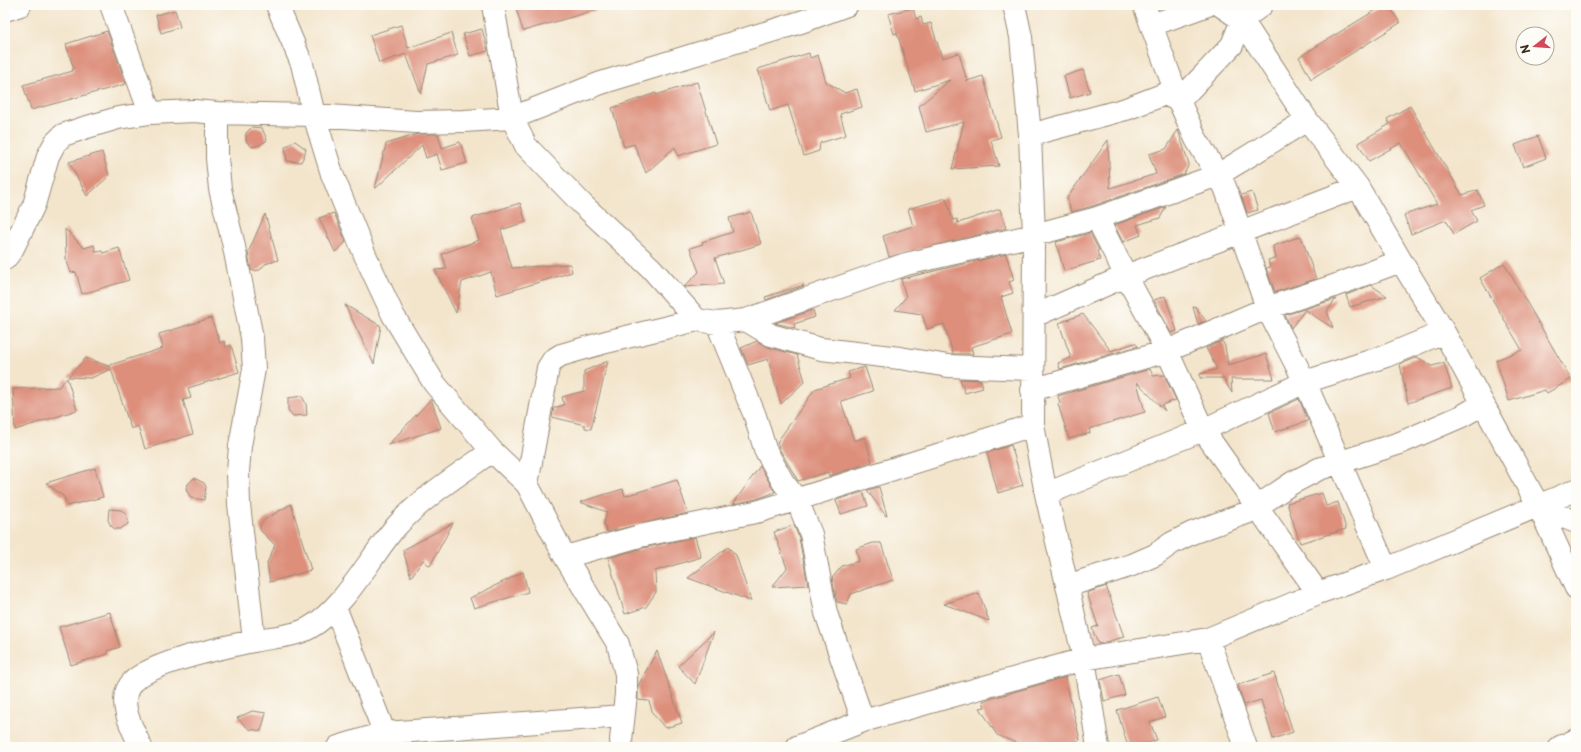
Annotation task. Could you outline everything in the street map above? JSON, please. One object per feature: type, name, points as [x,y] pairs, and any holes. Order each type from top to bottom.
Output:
[{"type":"street","points":[[5,10],[20,5]]},
{"type":"street","points":[[111,5],[150,113]]},
{"type":"street","points":[[277,5],[302,64],[314,115],[332,174],[365,255],[393,315],[434,383],[492,451],[527,484],[565,557],[618,644],[626,674],[621,740],[622,747]]},
{"type":"street","points":[[493,5],[512,118],[526,146],[583,205],[707,321],[755,416],[765,449],[782,482],[797,500],[810,534],[826,613],[863,721]]},
{"type":"street","points":[[5,259],[12,250],[34,205],[48,156],[54,143],[63,135],[84,128],[118,118],[150,113],[194,111],[217,114],[314,115],[416,122],[512,118],[601,83],[801,22],[847,5]]},
{"type":"street","points":[[1014,5],[1021,37],[1030,135],[1034,236],[1032,379],[1033,425],[1046,494],[1084,659],[1098,747]]},
{"type":"street","points":[[1144,5],[1179,101],[1196,139],[1225,187],[1267,308],[1305,382],[1386,569]]},
{"type":"street","points":[[1152,25],[1208,5]]},
{"type":"street","points":[[1220,5],[1242,20],[1307,120],[1358,187],[1400,261],[1444,332],[1539,507],[1576,588]]},
{"type":"street","points":[[1179,101],[1232,45],[1242,20],[1262,5]]},
{"type":"street","points":[[1030,135],[1126,109],[1165,94],[1179,101]]},
{"type":"street","points":[[217,114],[220,190],[239,271],[252,338],[254,369],[240,446],[238,472],[239,504],[254,640]]},
{"type":"street","points":[[527,484],[548,368],[554,360],[561,355],[606,342],[707,321],[746,320],[906,264],[1034,236],[1097,218],[1218,175],[1307,120]]},
{"type":"street","points":[[1034,316],[1126,276],[1358,187]]},
{"type":"street","points":[[1097,218],[1126,276],[1168,351],[1203,430],[1318,593]]},
{"type":"street","points":[[746,320],[770,335],[821,349],[900,358],[1032,379],[1168,351],[1267,308],[1331,287],[1400,261]]},
{"type":"street","points":[[1046,494],[1203,430],[1305,382],[1386,356],[1444,332]]},
{"type":"street","points":[[1067,586],[1132,565],[1155,555],[1172,543],[1192,533],[1249,512],[1257,505],[1292,483],[1319,469],[1400,444],[1462,416],[1483,404]]},
{"type":"street","points":[[565,557],[640,536],[760,511],[1033,425]]},
{"type":"street","points":[[141,747],[130,724],[124,706],[129,685],[140,676],[160,665],[254,640],[290,634],[308,629],[320,621],[335,607],[393,530],[418,504],[492,451]]},
{"type":"street","points":[[797,747],[863,721],[1084,659],[1208,639],[1318,593],[1386,569],[1539,507],[1576,490]]},
{"type":"street","points":[[1539,507],[1576,522]]},
{"type":"street","points":[[335,607],[387,740]]},
{"type":"street","points":[[1208,639],[1246,747]]},
{"type":"street","points":[[338,747],[387,740],[623,716]]},
{"type":"street","points":[[1560,747],[1576,740]]},
{"type":"building","points":[[515,5],[595,5],[596,10],[523,31]]},
{"type":"building","points":[[1384,5],[1389,5],[1400,23],[1311,79],[1299,57]]},
{"type":"building","points":[[913,8],[916,19],[921,17],[923,25],[931,23],[942,58],[959,53],[967,81],[983,76],[1001,137],[991,140],[999,166],[952,169],[964,122],[926,132],[919,106],[950,80],[915,91],[897,33],[894,34],[888,14]]},
{"type":"building","points":[[175,10],[180,27],[161,33],[156,15]]},
{"type":"building","points":[[401,25],[408,48],[451,33],[458,55],[428,64],[421,94],[406,54],[379,63],[370,35]]},
{"type":"building","points":[[482,29],[488,51],[470,56],[463,34]]},
{"type":"building","points":[[107,31],[126,84],[31,110],[23,85],[73,71],[72,69],[74,69],[66,44]]},
{"type":"building","points":[[809,53],[810,58],[818,55],[826,82],[845,93],[857,89],[862,107],[840,114],[846,135],[820,143],[819,151],[804,156],[788,105],[770,111],[758,69]]},
{"type":"building","points":[[1083,70],[1090,92],[1070,98],[1064,76]]},
{"type":"building","points":[[697,82],[716,144],[678,156],[675,147],[646,173],[634,144],[624,147],[612,108],[656,93],[656,95]]},
{"type":"building","points":[[1410,106],[1462,195],[1478,190],[1484,205],[1471,210],[1477,221],[1454,234],[1446,220],[1411,234],[1404,215],[1437,204],[1401,143],[1369,161],[1358,143],[1390,124],[1387,119]]},
{"type":"building","points":[[252,127],[262,128],[267,140],[260,145],[252,147],[246,141],[246,133]]},
{"type":"building","points":[[1178,130],[1189,164],[1184,174],[1093,206],[1071,212],[1067,198],[1108,140],[1110,188],[1156,174],[1149,154],[1166,149]]},
{"type":"building","points":[[418,134],[438,134],[442,148],[460,142],[467,163],[442,170],[437,154],[426,158],[422,145],[375,189],[386,144]]},
{"type":"building","points":[[1538,136],[1546,158],[1523,167],[1515,145]]},
{"type":"building","points":[[295,141],[306,149],[301,162],[287,161],[285,147]]},
{"type":"building","points":[[102,152],[109,176],[87,196],[69,162]]},
{"type":"building","points":[[1252,192],[1258,210],[1247,213],[1241,195]]},
{"type":"building","points":[[946,198],[953,220],[957,219],[958,223],[1000,209],[1006,228],[889,257],[883,236],[913,226],[908,209]]},
{"type":"building","points":[[520,203],[526,222],[501,230],[512,268],[570,264],[572,272],[497,295],[491,272],[462,282],[456,313],[435,270],[447,269],[442,254],[479,240],[472,218]]},
{"type":"building","points":[[1166,207],[1160,218],[1137,225],[1141,235],[1123,242],[1114,225]]},
{"type":"building","points":[[751,212],[761,244],[715,258],[724,284],[684,287],[699,272],[690,248],[703,244],[702,242],[733,232],[729,218]]},
{"type":"building","points":[[334,213],[346,242],[335,252],[319,218]]},
{"type":"building","points":[[265,214],[278,260],[265,264],[260,270],[254,271],[251,270],[248,253]]},
{"type":"building","points":[[65,229],[84,248],[94,245],[96,252],[102,251],[103,253],[119,248],[129,280],[82,294],[76,272],[71,273],[66,259]]},
{"type":"building","points":[[1090,233],[1099,250],[1097,251],[1100,260],[1064,271],[1056,242]]},
{"type":"building","points":[[1301,236],[1316,279],[1275,292],[1266,268],[1270,267],[1268,260],[1276,258],[1273,246]]},
{"type":"building","points":[[1006,254],[1014,280],[1009,282],[1013,293],[1001,297],[1012,334],[971,347],[973,354],[953,354],[944,324],[927,329],[922,314],[895,310],[906,297],[901,279]]},
{"type":"building","points":[[1504,263],[1571,379],[1547,393],[1545,390],[1509,401],[1496,360],[1522,350],[1480,278]]},
{"type":"building","points":[[1371,285],[1387,296],[1350,307],[1346,295]]},
{"type":"building","points":[[804,286],[766,300],[765,297]]},
{"type":"building","points":[[1165,296],[1177,331],[1171,333],[1154,300]]},
{"type":"building","points":[[1336,299],[1327,311],[1333,328],[1305,310],[1291,328],[1285,315]]},
{"type":"building","points":[[345,305],[381,326],[374,364]]},
{"type":"building","points":[[1195,306],[1206,321],[1198,324],[1193,307]]},
{"type":"building","points":[[813,310],[815,317],[794,324],[795,328],[775,323]]},
{"type":"building","points":[[1083,314],[1111,351],[1135,343],[1138,346],[1060,369],[1058,363],[1071,358],[1059,323]]},
{"type":"building","points":[[211,318],[220,343],[224,341],[226,347],[231,345],[239,372],[188,388],[191,398],[183,400],[193,434],[145,449],[138,426],[131,429],[111,369],[91,378],[68,377],[86,358],[111,367],[110,365],[163,348],[159,334]]},
{"type":"building","points":[[757,341],[768,347],[797,355],[805,381],[781,404],[768,359],[748,365],[741,348]]},
{"type":"building","points":[[1222,341],[1225,346],[1228,365],[1266,354],[1274,379],[1231,379],[1232,393],[1223,378],[1200,378],[1200,374],[1217,369],[1206,348]]},
{"type":"building","points":[[1417,357],[1432,366],[1444,363],[1452,388],[1408,403],[1400,364]]},
{"type":"building","points":[[608,361],[591,429],[585,428],[585,425],[552,417],[554,408],[564,405],[562,397],[584,391],[584,371]]},
{"type":"building","points":[[865,367],[873,391],[841,401],[854,441],[865,437],[872,462],[829,476],[828,472],[798,481],[777,442],[815,389],[850,378],[848,372]]},
{"type":"building","points":[[1150,369],[1153,376],[1164,375],[1176,400],[1162,405],[1165,411],[1137,382],[1145,412],[1089,429],[1090,433],[1069,439],[1058,404],[1060,403],[1058,396]]},
{"type":"building","points":[[67,378],[77,410],[15,430],[13,389],[59,387]]},
{"type":"building","points":[[960,379],[981,380],[983,388],[965,393]]},
{"type":"building","points":[[302,396],[306,404],[307,415],[293,416],[288,410],[288,398]]},
{"type":"building","points":[[431,399],[441,428],[388,445]]},
{"type":"building","points":[[1299,399],[1308,421],[1275,432],[1269,413]]},
{"type":"building","points":[[1011,445],[1023,485],[998,493],[987,453]]},
{"type":"building","points":[[760,466],[775,492],[757,499],[733,504]]},
{"type":"building","points":[[95,468],[103,497],[67,506],[64,497],[46,483]]},
{"type":"building","points":[[194,478],[204,483],[206,487],[204,500],[191,498],[186,489],[188,484]]},
{"type":"building","points":[[677,480],[688,513],[607,532],[604,524],[607,512],[580,502],[623,489],[625,496]]},
{"type":"building","points":[[879,487],[887,516],[867,490]]},
{"type":"building","points":[[863,492],[868,506],[841,514],[836,500]]},
{"type":"building","points":[[1322,493],[1326,506],[1338,502],[1346,529],[1300,543],[1287,503]]},
{"type":"building","points":[[291,504],[311,570],[270,582],[267,563],[275,545],[260,530],[260,525],[264,520]]},
{"type":"building","points":[[109,509],[121,510],[126,513],[128,524],[120,529],[115,529],[111,526],[108,520]]},
{"type":"building","points":[[453,523],[430,566],[423,560],[411,577],[403,550]]},
{"type":"building","points":[[794,525],[799,538],[808,585],[772,587],[787,568],[774,532]]},
{"type":"building","points":[[695,537],[701,557],[655,571],[656,592],[646,607],[625,614],[608,558],[643,548]]},
{"type":"building","points":[[873,543],[881,543],[893,580],[851,594],[847,604],[837,602],[832,578],[842,566],[859,561],[856,549]]},
{"type":"building","points":[[728,547],[736,555],[751,601],[688,578]]},
{"type":"building","points":[[523,572],[528,592],[474,608],[470,598]]},
{"type":"building","points":[[1106,586],[1124,637],[1098,644],[1092,628],[1098,626],[1087,593]]},
{"type":"building","points":[[979,593],[989,621],[944,604]]},
{"type":"building","points":[[110,612],[120,647],[107,651],[108,654],[71,665],[59,627]]},
{"type":"building","points":[[714,632],[695,684],[678,666]]},
{"type":"building","points":[[657,651],[682,723],[665,728],[653,714],[649,701],[638,700],[638,686]]},
{"type":"building","points":[[1274,673],[1293,732],[1273,739],[1261,700],[1244,705],[1238,685]]},
{"type":"building","points":[[1119,674],[1125,695],[1104,701],[1100,680]]},
{"type":"building","points":[[1065,677],[1080,740],[1077,741],[1079,747],[1027,747],[997,735],[980,708],[985,707],[983,701]]},
{"type":"building","points":[[1158,697],[1165,717],[1150,722],[1157,740],[1135,747],[1128,747],[1117,710]]},
{"type":"building","points":[[252,711],[266,713],[261,731],[249,729],[237,718]]}]
